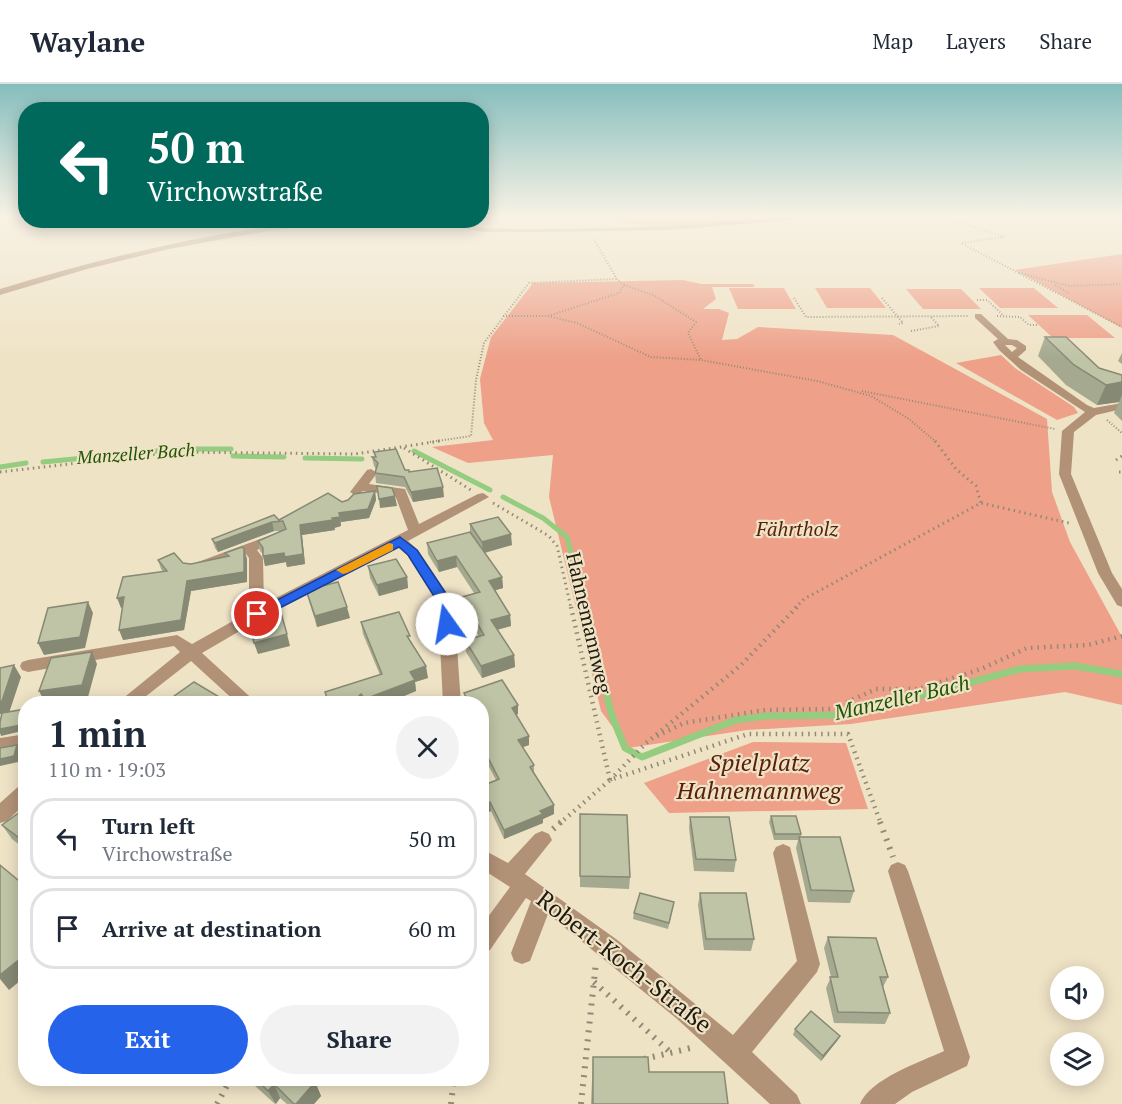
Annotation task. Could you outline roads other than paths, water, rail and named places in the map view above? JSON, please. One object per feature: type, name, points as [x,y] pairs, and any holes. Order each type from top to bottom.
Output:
[{"type":"street","points":[[0,292],[95,265]]},
{"type":"street","points":[[978,316],[1005,341],[1020,344],[1023,348],[1012,357]]},
{"type":"street","points":[[1005,341],[997,344],[1012,357],[1092,412]]},
{"type":"street","points":[[1122,406],[1092,412],[1068,431],[1064,456],[1065,474],[1085,527],[1105,573],[1122,602]]},
{"type":"street","points":[[349,499],[371,473]]},
{"type":"street","points":[[361,487],[400,492],[416,533]]},
{"type":"street","points":[[134,696],[190,653],[257,614],[483,497]]},
{"type":"street","points":[[195,568],[280,536]]},
{"type":"street","points":[[400,541],[413,553],[446,604],[452,696]]},
{"type":"street","points":[[248,548],[256,558],[257,614]]},
{"type":"street","points":[[28,666],[177,640],[241,696]]},
{"type":"street","points":[[0,745],[18,742]]},
{"type":"street","points":[[0,815],[18,798]]},
{"type":"street","points":[[489,930],[542,840]]},
{"type":"street","points":[[729,1046],[809,964],[783,853]]},
{"type":"street","name":"Robert-Koch-Straße","points":[[489,862],[598,938],[729,1046],[788,1104]]},
{"type":"street","points":[[873,1104],[903,1083],[958,1057],[898,871]]},
{"type":"street","points":[[522,952],[543,898]]},
{"type":"waterway","name":"Manzeller Bach","points":[[43,462],[177,449],[231,449]]},
{"type":"waterway","name":"Manzeller Bach","points":[[414,451],[490,490]]},
{"type":"waterway","name":"Manzeller Bach","points":[[233,456],[284,457]]},
{"type":"waterway","name":"Manzeller Bach","points":[[305,458],[362,459]]},
{"type":"waterway","name":"Manzeller Bach","points":[[0,467],[26,463]]},
{"type":"waterway","name":"Manzeller Bach","points":[[503,497],[543,518],[567,537],[585,608]]},
{"type":"waterway","name":"Manzeller Bach","points":[[584,607],[612,716],[625,748],[642,757],[736,720],[766,716],[847,715],[1020,669],[1075,666],[1122,674]]},
{"type":"park label","name":"Fährtholz","points":[[797,529]]},
{"type":"park label","name":"Spielplatz Hahnemannweg","points":[[759,777]]}]
